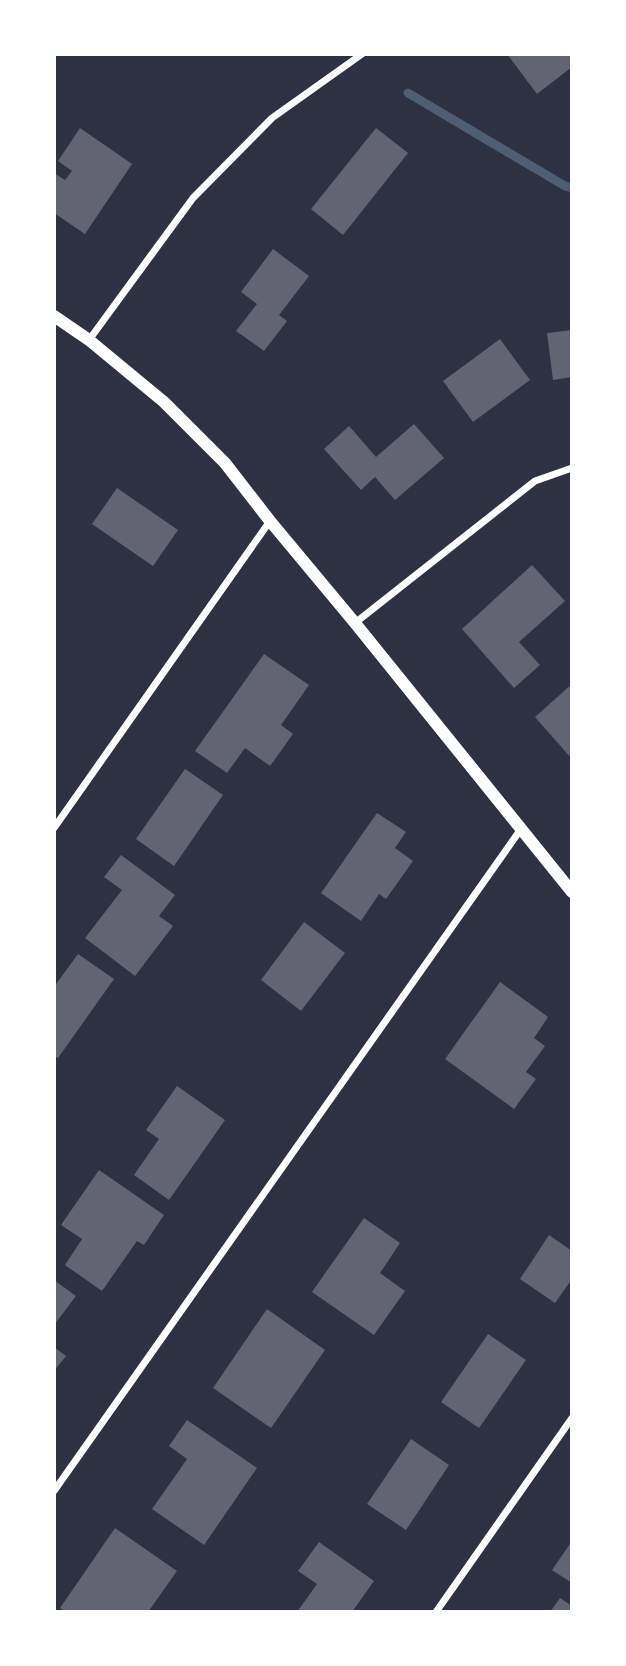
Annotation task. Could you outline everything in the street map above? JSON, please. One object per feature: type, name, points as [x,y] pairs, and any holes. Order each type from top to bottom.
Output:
[{"type":"street","points":[[89,340],[193,198],[272,118],[362,54]]},
{"type":"street","points":[[54,316],[89,340],[173,411],[225,463],[572,892]]},
{"type":"street","points":[[355,623],[535,481],[572,468]]},
{"type":"street","points":[[54,828],[270,521]]},
{"type":"street","points":[[54,1491],[521,829]]},
{"type":"street","points":[[436,1612],[572,1418]]},
{"type":"building","points":[[507,54],[572,54],[572,67],[537,94]]},
{"type":"building","points":[[80,128],[132,164],[85,234],[54,213],[54,173],[65,180],[72,171],[58,161]]},
{"type":"building","points":[[376,128],[408,153],[343,235],[311,209]]},
{"type":"building","points":[[273,249],[309,276],[279,315],[287,321],[264,351],[236,331],[257,304],[241,292]]},
{"type":"building","points":[[572,330],[572,377],[553,380],[547,333]]},
{"type":"building","points":[[500,339],[530,380],[473,422],[443,381]]},
{"type":"building","points":[[414,424],[444,458],[395,500],[375,477],[361,490],[324,449],[349,426],[376,457]]},
{"type":"building","points":[[117,488],[178,530],[153,566],[92,524]]},
{"type":"building","points":[[532,565],[565,601],[519,642],[540,665],[514,688],[462,629]]},
{"type":"building","points":[[264,654],[309,685],[281,725],[293,734],[270,766],[245,748],[227,773],[195,751]]},
{"type":"building","points":[[572,684],[572,759],[535,717]]},
{"type":"building","points":[[185,769],[223,795],[174,866],[136,839]]},
{"type":"building","points":[[377,813],[406,832],[395,848],[413,861],[386,899],[379,894],[361,921],[321,893]]},
{"type":"building","points":[[121,855],[175,895],[159,916],[173,926],[135,976],[85,938],[122,890],[104,877]]},
{"type":"building","points":[[304,922],[345,953],[301,1011],[261,980]]},
{"type":"building","points":[[78,954],[114,979],[58,1058],[54,1056],[54,987]]},
{"type":"building","points":[[500,982],[548,1017],[534,1038],[545,1046],[526,1072],[536,1079],[514,1109],[445,1059]]},
{"type":"building","points":[[177,1086],[225,1120],[169,1200],[134,1175],[159,1139],[146,1130]]},
{"type":"building","points":[[99,1170],[164,1215],[144,1245],[137,1241],[102,1291],[65,1265],[82,1239],[61,1225]]},
{"type":"building","points":[[364,1218],[400,1243],[380,1273],[405,1291],[374,1335],[312,1292]]},
{"type":"building","points":[[549,1235],[572,1251],[572,1279],[555,1303],[520,1279]]},
{"type":"building","points":[[54,1280],[76,1296],[54,1325]]},
{"type":"building","points":[[267,1309],[325,1350],[271,1428],[213,1388]]},
{"type":"building","points":[[488,1334],[526,1360],[479,1428],[441,1402]]},
{"type":"building","points":[[54,1347],[66,1356],[54,1371]]},
{"type":"building","points":[[187,1420],[257,1468],[204,1545],[152,1509],[187,1459],[169,1446]]},
{"type":"building","points":[[411,1439],[449,1465],[406,1530],[367,1504]]},
{"type":"building","points":[[115,1528],[177,1571],[148,1612],[66,1612],[60,1608]]},
{"type":"building","points":[[572,1541],[572,1583],[552,1570]]},
{"type":"building","points":[[319,1542],[374,1581],[352,1612],[297,1612],[317,1584],[298,1571]]},
{"type":"building","points":[[560,1598],[572,1606],[572,1612],[550,1612]]},
{"type":"waterway","points":[[408,93],[572,188]]}]
